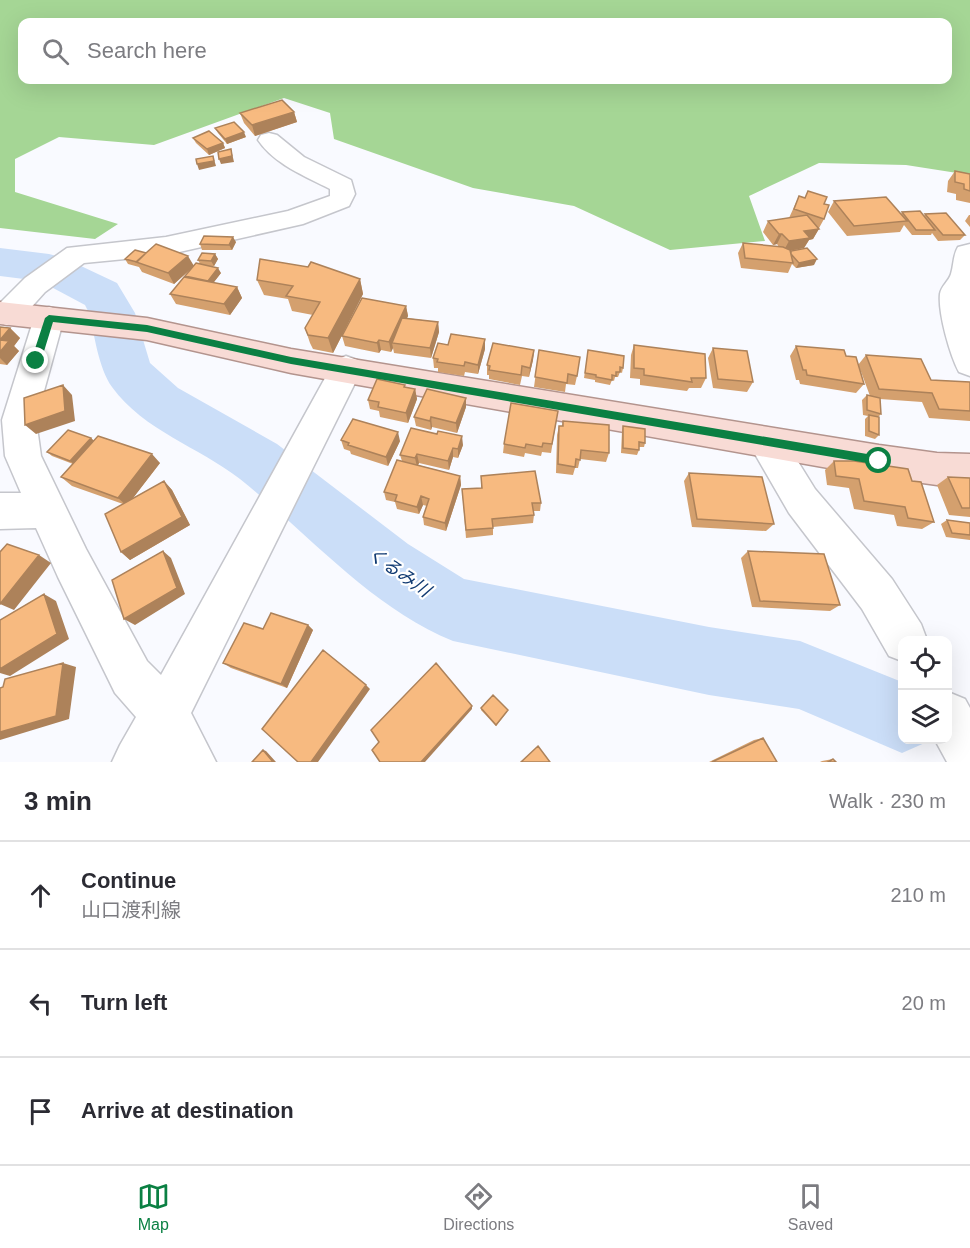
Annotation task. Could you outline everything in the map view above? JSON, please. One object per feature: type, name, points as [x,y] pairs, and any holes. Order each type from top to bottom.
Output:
[{"type":"main road","points":[[4,313],[42,302],[96,324],[147,328],[291,361],[937,470],[970,471]]},
{"type":"street","points":[[191,762],[166,714],[131,677],[72,564],[23,456],[19,420],[42,302],[68,262],[77,254],[166,246],[294,219],[340,201],[343,194],[342,185],[296,162],[269,140]]},
{"type":"street","points":[[968,253],[965,279],[955,291],[955,305],[970,363]]},
{"type":"street","points":[[137,762],[166,714],[268,520],[300,453],[346,369]]},
{"type":"street","points":[[766,442],[802,501],[877,594],[903,636]]},
{"type":"street","points":[[0,510],[48,510]]},
{"type":"street","points":[[952,723],[970,755]]},
{"type":"green space","points":[[0,0],[970,0],[970,175],[906,165],[819,163],[749,196],[765,241],[670,250],[574,206],[473,188],[334,139],[330,113],[284,98],[154,145],[59,137],[15,159],[15,192],[118,224],[95,239],[0,228]]},
{"type":"building","points":[[282,100],[294,112],[252,125],[240,113]]},
{"type":"building","points":[[234,122],[244,132],[225,139],[215,128]]},
{"type":"building","points":[[209,131],[223,143],[207,149],[193,138]]},
{"type":"building","points":[[231,149],[232,156],[219,159],[218,152]]},
{"type":"building","points":[[213,156],[214,161],[197,164],[196,159]]},
{"type":"building","points":[[955,171],[970,174],[970,191],[964,189],[964,184],[955,182]]},
{"type":"building","points":[[808,191],[827,197],[824,204],[829,205],[824,219],[794,209],[799,196],[805,198]]},
{"type":"building","points":[[886,197],[907,221],[854,226],[834,201]]},
{"type":"building","points":[[920,211],[935,230],[916,230],[902,212]]},
{"type":"building","points":[[946,213],[965,235],[943,235],[925,214]]},
{"type":"building","points":[[807,215],[819,229],[804,231],[810,238],[789,241],[779,234],[768,221]]},
{"type":"building","points":[[204,236],[233,237],[229,245],[200,244]]},
{"type":"building","points":[[743,243],[783,247],[790,250],[793,263],[745,258]]},
{"type":"building","points":[[156,244],[188,256],[168,273],[136,262]]},
{"type":"building","points":[[807,248],[817,259],[799,263],[791,254],[791,251]]},
{"type":"building","points":[[135,250],[146,253],[137,262],[125,259]]},
{"type":"building","points":[[202,253],[215,254],[211,261],[198,260]]},
{"type":"building","points":[[260,259],[308,267],[311,262],[360,279],[328,338],[308,335],[305,328],[320,302],[286,296],[293,286],[257,280]]},
{"type":"building","points":[[196,263],[218,268],[208,281],[185,276]]},
{"type":"building","points":[[184,277],[237,287],[224,304],[170,294]]},
{"type":"building","points":[[362,298],[406,306],[389,342],[379,340],[377,343],[342,336]]},
{"type":"building","points":[[402,318],[438,322],[430,348],[392,343]]},
{"type":"building","points":[[0,327],[10,328],[0,340]]},
{"type":"building","points":[[451,334],[485,339],[478,365],[465,362],[464,366],[437,362],[438,359],[433,358],[438,343],[448,345]]},
{"type":"building","points":[[0,340],[9,341],[0,352]]},
{"type":"building","points":[[493,343],[534,350],[530,368],[522,366],[521,375],[489,370],[490,366],[487,365]]},
{"type":"building","points":[[634,345],[705,354],[706,378],[691,378],[692,382],[644,375],[644,369],[634,368]]},
{"type":"building","points":[[796,346],[844,350],[846,356],[856,357],[864,384],[807,375],[806,370],[803,370]]},
{"type":"building","points":[[713,348],[747,351],[753,382],[718,379]]},
{"type":"building","points":[[539,350],[580,357],[577,376],[568,374],[567,383],[535,377]]},
{"type":"building","points":[[588,350],[624,356],[623,368],[620,367],[620,372],[616,372],[616,376],[612,375],[612,380],[585,373]]},
{"type":"building","points":[[866,355],[921,359],[931,380],[970,382],[970,411],[939,409],[932,393],[879,389]]},
{"type":"building","points":[[377,379],[415,389],[406,413],[378,407],[379,402],[368,400]]},
{"type":"building","points":[[63,385],[65,411],[25,425],[24,398]]},
{"type":"building","points":[[427,389],[466,398],[456,423],[431,417],[430,421],[414,417]]},
{"type":"building","points":[[867,395],[880,398],[881,414],[867,410]]},
{"type":"building","points":[[511,403],[558,411],[552,444],[543,443],[542,447],[526,444],[525,448],[504,444]]},
{"type":"building","points":[[869,415],[879,417],[879,435],[869,431]]},
{"type":"building","points":[[353,419],[398,432],[386,457],[348,445],[349,443],[341,440]]},
{"type":"building","points":[[563,421],[609,425],[609,453],[581,450],[580,460],[576,459],[575,467],[558,464],[559,426],[563,426]]},
{"type":"building","points":[[623,426],[645,429],[645,443],[639,442],[639,450],[623,448]]},
{"type":"building","points":[[411,428],[437,434],[438,431],[462,436],[458,449],[453,448],[448,461],[417,454],[415,458],[400,455]]},
{"type":"building","points":[[68,430],[91,438],[70,461],[47,452]]},
{"type":"building","points":[[98,436],[152,454],[118,498],[61,477]]},
{"type":"building","points":[[397,460],[460,476],[445,523],[423,517],[429,499],[421,496],[417,507],[395,501],[397,495],[384,492]]},
{"type":"building","points":[[834,461],[854,461],[908,469],[912,481],[921,482],[934,522],[908,518],[905,507],[864,501],[859,479],[836,476]]},
{"type":"building","points":[[535,471],[541,503],[532,503],[534,515],[492,519],[493,528],[466,530],[462,489],[482,488],[481,476]]},
{"type":"building","points":[[689,473],[762,477],[774,524],[697,519]]},
{"type":"building","points":[[948,477],[970,478],[970,508],[962,508]]},
{"type":"building","points":[[164,481],[182,517],[121,552],[105,514]]},
{"type":"building","points":[[947,520],[970,523],[970,535],[952,533]]},
{"type":"building","points":[[7,544],[39,555],[0,604],[0,552]]},
{"type":"building","points":[[163,551],[177,588],[124,619],[112,580]]},
{"type":"building","points":[[748,551],[824,554],[840,605],[760,601]]},
{"type":"building","points":[[44,594],[57,634],[0,669],[0,620]]},
{"type":"building","points":[[271,613],[308,625],[281,684],[223,663],[244,623],[263,629]]},
{"type":"building","points":[[323,650],[366,685],[311,762],[298,762],[262,729]]},
{"type":"building","points":[[63,663],[56,716],[0,732],[0,688],[3,687],[5,679]]},
{"type":"building","points":[[436,663],[472,706],[421,762],[380,762],[372,750],[379,742],[371,730]]},
{"type":"building","points":[[493,695],[508,710],[496,725],[481,708]]},
{"type":"building","points":[[763,738],[777,762],[712,762]]},
{"type":"building","points":[[538,746],[550,762],[521,762]]},
{"type":"building","points":[[263,750],[273,762],[252,762]]},
{"type":"waterway","name":"くるみ川","points":[[0,262],[49,268],[101,294],[112,313],[129,373],[160,403],[258,461],[386,565],[453,609],[709,661],[800,675],[898,715]]},
{"type":"route","points":[[36,361],[49,318],[147,328],[291,361],[879,461]]}]
